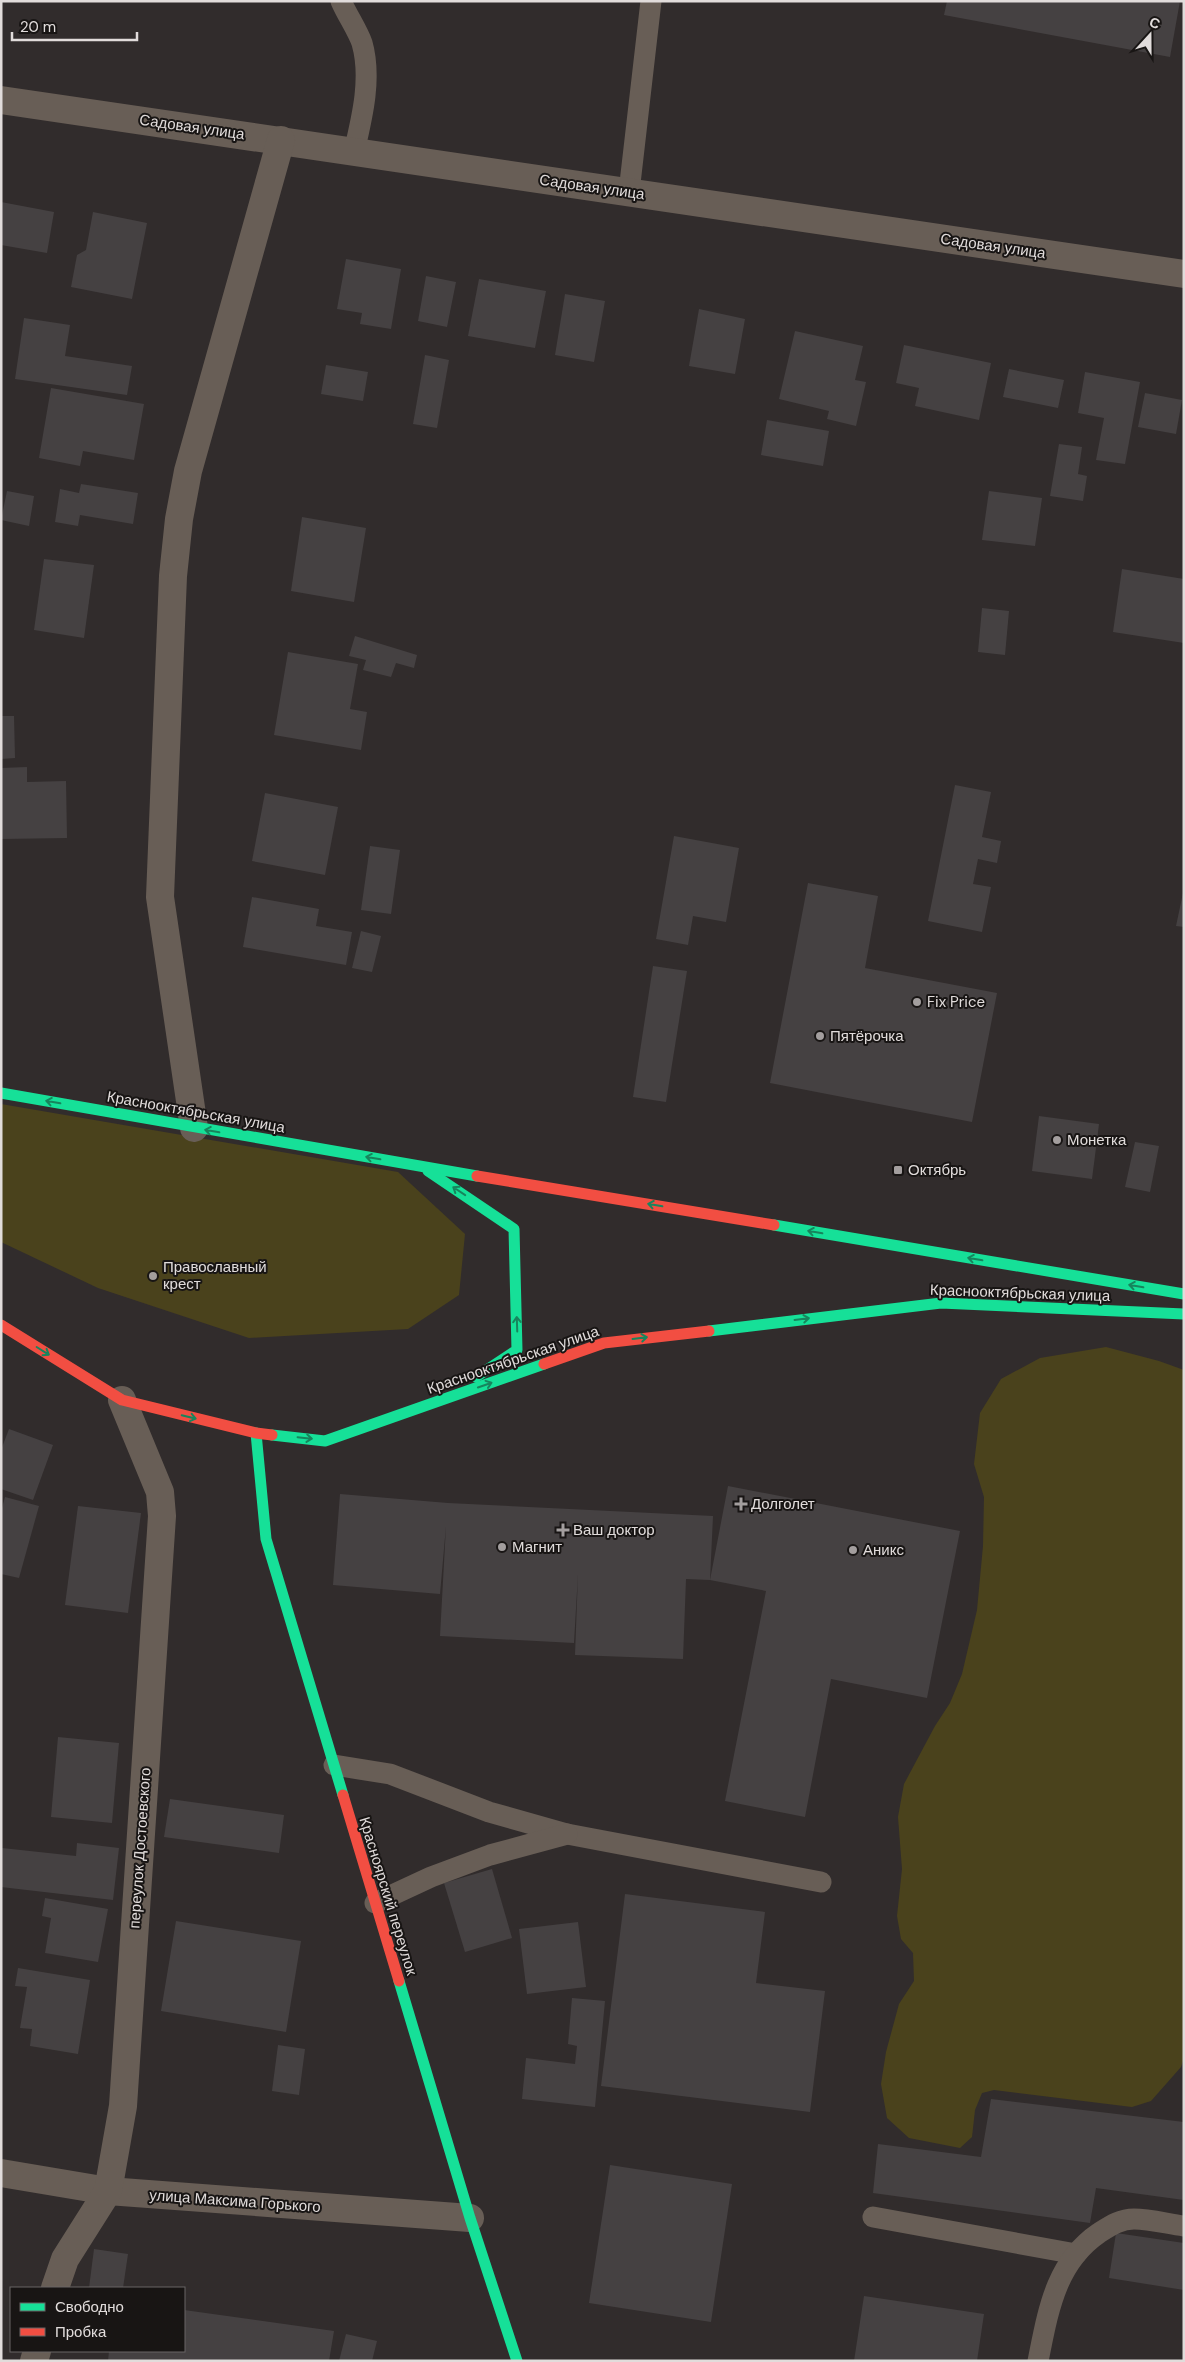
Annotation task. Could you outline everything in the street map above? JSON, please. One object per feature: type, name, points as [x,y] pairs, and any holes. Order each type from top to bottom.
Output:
[{"type":"main road","name":"Краснооктябрьская улица","points":[[1,1093],[194,1128],[1184,1294]]},
{"type":"main road","points":[[421,1166],[514,1228],[517,1350],[439,1401]]},
{"type":"main road","name":"Краснооктябрьская улица","points":[[1,1325],[122,1400],[256,1434],[325,1441],[604,1343],[941,1302],[1184,1314]]},
{"type":"main road","name":"Красноярский переулок","points":[[256,1434],[266,1539],[470,2218],[517,2361]]},
{"type":"street","name":"Садовая улица","points":[[1,100],[1184,274]]},
{"type":"street","points":[[194,1128],[160,897],[172,576],[179,519],[188,472],[280,140]]},
{"type":"street","name":"переулок Достоевского","points":[[55,2287],[65,2259],[108,2191],[123,2106],[162,1516],[160,1492],[122,1400]]},
{"type":"street","name":"улица Максима Горького","points":[[1,2173],[108,2191],[470,2218]]},
{"type":"lane","points":[[341,1],[362,43],[366,83],[363,112],[354,152]]},
{"type":"lane","points":[[629,192],[651,1]]},
{"type":"lane","points":[[334,1765],[390,1774],[489,1812],[567,1834],[821,1882]]},
{"type":"lane","points":[[375,1902],[431,1877],[490,1855],[567,1834]]},
{"type":"lane","points":[[873,2217],[1076,2254]]},
{"type":"lane","points":[[1038,2361],[1052,2296],[1065,2267],[1086,2242],[1116,2222],[1134,2219],[1184,2226]]},
{"type":"shaded area","points":[[1,1104],[398,1172],[465,1234],[459,1295],[408,1329],[249,1338],[98,1288],[1,1242]]},
{"type":"shaded area","points":[[1106,1347],[1159,1361],[1184,1370],[1184,2058],[1181,2067],[1151,2101],[1132,2107],[994,2090],[982,2093],[975,2110],[972,2137],[960,2148],[909,2138],[887,2118],[881,2084],[886,2052],[899,2004],[914,1981],[913,1953],[901,1939],[897,1916],[902,1869],[898,1817],[904,1784],[935,1726],[950,1703],[962,1674],[977,1610],[983,1546],[984,1497],[974,1464],[980,1413],[1001,1379],[1040,1358]]},
{"type":"building","points":[[947,1],[1180,1],[1170,57],[944,15]]},
{"type":"building","points":[[1,202],[54,212],[47,253],[1,245]]},
{"type":"building","points":[[93,212],[147,223],[132,299],[71,287],[77,255],[86,250]]},
{"type":"building","points":[[346,259],[401,269],[391,329],[360,324],[362,313],[337,309]]},
{"type":"building","points":[[426,276],[456,282],[447,327],[418,321]]},
{"type":"building","points":[[479,279],[546,291],[535,348],[468,336]]},
{"type":"building","points":[[565,294],[605,301],[594,362],[555,355]]},
{"type":"building","points":[[699,309],[745,319],[735,374],[689,366]]},
{"type":"building","points":[[24,318],[70,325],[65,356],[132,366],[127,395],[15,379]]},
{"type":"building","points":[[795,331],[863,346],[855,380],[866,382],[856,426],[827,419],[829,411],[779,399]]},
{"type":"building","points":[[904,345],[991,363],[979,420],[915,406],[919,388],[896,383]]},
{"type":"building","points":[[425,355],[449,360],[437,428],[413,424]]},
{"type":"building","points":[[326,365],[368,372],[363,401],[321,394]]},
{"type":"building","points":[[1009,369],[1064,380],[1058,408],[1003,397]]},
{"type":"building","points":[[1085,372],[1140,382],[1125,464],[1096,460],[1104,418],[1078,413]]},
{"type":"building","points":[[51,388],[144,404],[134,460],[83,451],[80,466],[39,458]]},
{"type":"building","points":[[1145,393],[1182,400],[1176,434],[1138,427]]},
{"type":"building","points":[[767,420],[829,431],[823,466],[761,455]]},
{"type":"building","points":[[1059,444],[1082,447],[1078,474],[1087,476],[1083,501],[1050,496]]},
{"type":"building","points":[[81,484],[138,493],[133,524],[80,515],[78,526],[55,522],[60,489],[79,493]]},
{"type":"building","points":[[7,491],[34,496],[29,526],[1,520]]},
{"type":"building","points":[[989,491],[1042,498],[1035,546],[982,540]]},
{"type":"building","points":[[302,517],[366,528],[354,602],[291,591]]},
{"type":"building","points":[[44,559],[94,565],[84,638],[34,630]]},
{"type":"building","points":[[1122,569],[1184,579],[1184,643],[1113,632]]},
{"type":"building","points":[[982,608],[1009,611],[1005,655],[978,652]]},
{"type":"building","points":[[355,636],[417,655],[414,668],[396,663],[391,677],[363,670],[366,660],[349,656]]},
{"type":"building","points":[[288,652],[358,664],[350,709],[367,712],[361,750],[274,735]]},
{"type":"building","points":[[1,716],[14,716],[15,758],[1,759]]},
{"type":"building","points":[[27,767],[27,782],[66,781],[67,838],[1,839],[1,768]]},
{"type":"building","points":[[955,785],[991,792],[982,837],[1001,841],[997,863],[978,859],[973,884],[991,887],[982,932],[928,921]]},
{"type":"building","points":[[265,793],[338,807],[325,875],[252,861]]},
{"type":"building","points":[[674,836],[739,848],[726,922],[693,916],[688,945],[656,939]]},
{"type":"building","points":[[370,846],[400,850],[391,914],[361,910]]},
{"type":"building","points":[[808,883],[878,896],[865,968],[997,993],[972,1122],[770,1083]]},
{"type":"building","points":[[1184,893],[1184,927],[1176,926]]},
{"type":"building","points":[[252,897],[319,909],[316,926],[352,932],[346,965],[243,947]]},
{"type":"building","points":[[361,931],[381,936],[372,972],[352,968]]},
{"type":"building","points":[[653,966],[687,971],[666,1102],[633,1097]]},
{"type":"building","points":[[1039,1116],[1099,1124],[1092,1179],[1032,1171]]},
{"type":"building","points":[[1135,1142],[1159,1146],[1150,1192],[1125,1187]]},
{"type":"building","points":[[9,1429],[53,1445],[33,1500],[1,1489],[1,1450]]},
{"type":"building","points":[[728,1486],[960,1531],[927,1698],[831,1679],[805,1817],[725,1801],[766,1591],[710,1580]]},
{"type":"building","points":[[340,1494],[448,1503],[713,1516],[710,1580],[686,1579],[683,1659],[575,1655],[578,1574],[574,1643],[440,1636],[446,1526],[440,1594],[333,1585]]},
{"type":"building","points":[[5,1497],[39,1506],[19,1578],[1,1574],[1,1512]]},
{"type":"building","points":[[78,1506],[141,1513],[128,1613],[65,1605]]},
{"type":"building","points":[[58,1737],[119,1743],[112,1823],[51,1817]]},
{"type":"building","points":[[170,1799],[284,1815],[279,1853],[164,1837]]},
{"type":"building","points":[[77,1843],[119,1848],[113,1900],[1,1887],[2,1848],[76,1856]]},
{"type":"building","points":[[492,1869],[512,1938],[465,1952],[444,1883]]},
{"type":"building","points":[[625,1894],[765,1912],[756,1983],[825,1991],[810,2112],[601,2086]]},
{"type":"building","points":[[45,1898],[108,1909],[98,1962],[45,1953],[51,1918],[42,1916]]},
{"type":"building","points":[[176,1921],[301,1941],[286,2032],[161,2011]]},
{"type":"building","points":[[578,1922],[586,1987],[527,1994],[519,1929]]},
{"type":"building","points":[[18,1968],[90,1980],[78,2054],[30,2046],[32,2029],[20,2028],[27,1987],[15,1986]]},
{"type":"building","points":[[572,1998],[605,2001],[595,2107],[522,2099],[526,2058],[575,2064],[577,2046],[568,2044]]},
{"type":"building","points":[[278,2045],[305,2049],[299,2095],[272,2091]]},
{"type":"building","points":[[991,2099],[1184,2122],[1184,2200],[1096,2188],[1090,2223],[873,2193],[878,2144],[981,2157]]},
{"type":"building","points":[[610,2165],[732,2184],[711,2322],[589,2303]]},
{"type":"building","points":[[1116,2233],[1184,2243],[1184,2290],[1109,2278]]},
{"type":"building","points":[[94,2249],[128,2254],[123,2287],[89,2287]]},
{"type":"building","points":[[864,2296],[984,2314],[977,2361],[854,2361]]},
{"type":"building","points":[[185,2310],[334,2331],[329,2361],[108,2361],[109,2352],[185,2352]]},
{"type":"building","points":[[346,2334],[377,2341],[372,2361],[339,2361]]},
{"type":"traffic: fast","points":[[1,1093],[477,1176]]},
{"type":"traffic: fast","points":[[428,1171],[514,1229],[517,1350],[476,1377]]},
{"type":"traffic: fast","points":[[774,1225],[1184,1294]]},
{"type":"traffic: fast","points":[[709,1331],[941,1303],[1184,1314]]},
{"type":"traffic: fast","points":[[272,1435],[325,1441],[544,1364]]},
{"type":"traffic: fast","points":[[256,1433],[266,1539],[343,1795]]},
{"type":"traffic: fast","points":[[399,1981],[470,2218],[517,2361]]},
{"type":"traffic: jam","points":[[477,1176],[774,1225]]},
{"type":"traffic: jam","points":[[1,1325],[122,1400],[256,1433],[272,1435]]},
{"type":"traffic: jam","points":[[544,1364],[604,1343],[709,1331]]},
{"type":"traffic: jam","points":[[343,1795],[399,1981]]},
{"type":"place","name":"Fix Price","points":[[917,1002]]},
{"type":"place","name":"Пятёрочка","points":[[820,1036]]},
{"type":"place","name":"Монетка","points":[[1057,1140]]},
{"type":"place","name":"Октябрь","points":[[898,1170]]},
{"type":"place","name":"Православный крест","points":[[153,1276]]},
{"type":"place","name":"Долголет","points":[[741,1504]]},
{"type":"place","name":"Ваш доктор","points":[[563,1530]]},
{"type":"place","name":"Магнит","points":[[502,1547]]},
{"type":"place","name":"Аникс","points":[[853,1550]]}]
